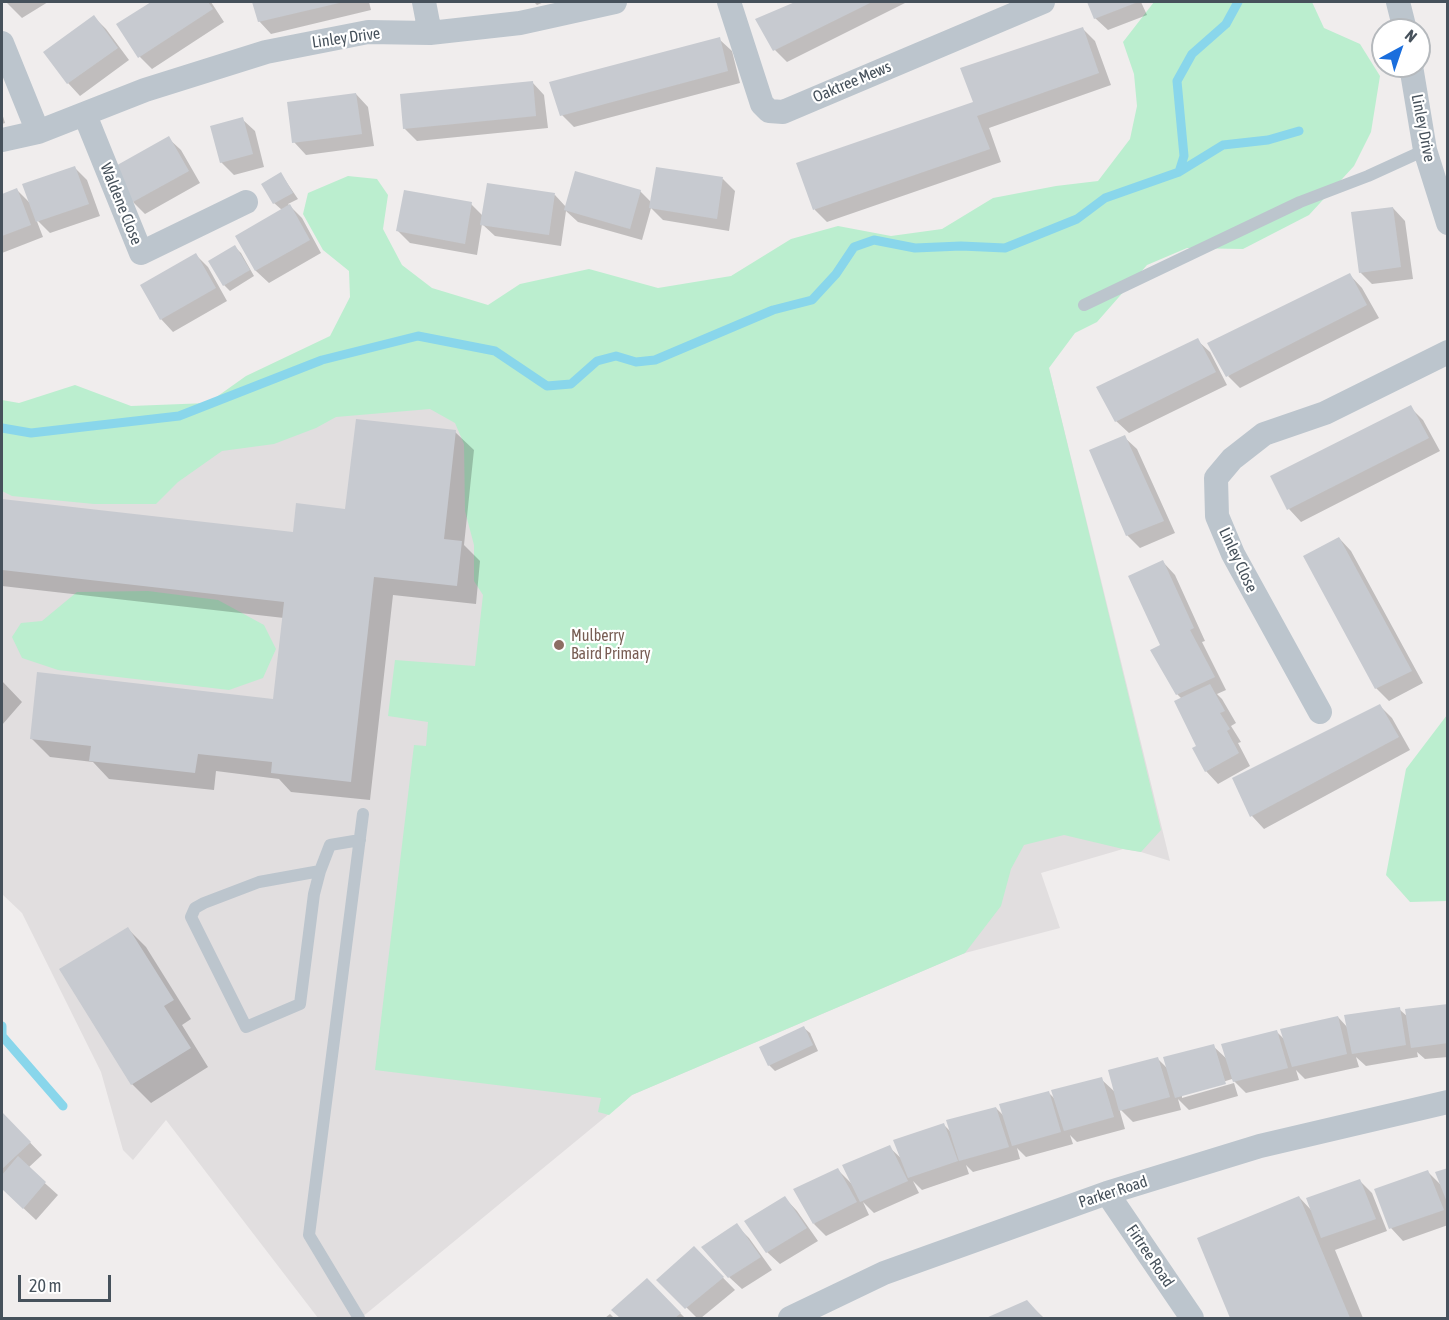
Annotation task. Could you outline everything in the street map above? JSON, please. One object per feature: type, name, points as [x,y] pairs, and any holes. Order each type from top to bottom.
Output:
[{"type":"street","points":[[424,2],[430,33]]},
{"type":"street","name":"Linley Drive","points":[[2,140],[38,132],[145,90],[266,52],[368,32],[430,33],[520,23],[615,2]]},
{"type":"street","name":"Oaktree Mews","points":[[729,2],[762,104],[769,111],[783,112],[1043,2]]},
{"type":"street","points":[[1398,2],[1402,18]]},
{"type":"street","points":[[2,43],[38,132]]},
{"type":"street","name":"Linley Drive","points":[[1414,78],[1425,150],[1448,223]]},
{"type":"street","name":"Waldene Close","points":[[85,115],[141,253],[246,202]]},
{"type":"street","name":"Linley Close","points":[[1320,712],[1233,554],[1217,516],[1216,478],[1232,459],[1264,434],[1325,413],[1448,352]]},
{"type":"street","name":"Parker Road","points":[[790,1318],[884,1273],[1107,1193],[1260,1146],[1448,1102]]},
{"type":"street","name":"Firtree Road","points":[[1107,1193],[1192,1318]]},
{"type":"lane","points":[[1084,305],[1300,202],[1368,176],[1425,150]]},
{"type":"lane","points":[[358,1318],[309,1235],[363,814]]},
{"type":"lane","points":[[320,871],[259,882],[195,908],[191,917],[246,1027],[300,1005],[314,894],[320,871],[330,845],[360,840]]},
{"type":"shaded area","name":"Mulberry Baird Primary","points":[[321,362],[1049,368],[1170,861],[1123,849],[1041,873],[1060,928],[965,953],[632,1095],[361,1318],[318,1318],[166,1120],[133,1160],[123,1150],[101,1072],[22,913],[2,894],[2,438],[152,460]]},
{"type":"green space","name":"Mulberry Baird Primary","points":[[1154,2],[1312,2],[1324,28],[1360,44],[1371,62],[1371,78],[1380,78],[1371,132],[1354,166],[1309,215],[1243,249],[1187,248],[1147,265],[1097,322],[1075,333],[1049,368],[1161,830],[1141,852],[1064,835],[1024,845],[1011,869],[1001,906],[965,953],[632,1095],[609,1115],[598,1112],[601,1098],[375,1070],[414,745],[426,746],[428,722],[388,716],[395,660],[475,666],[483,595],[474,581],[474,545],[465,511],[464,444],[455,423],[430,409],[336,417],[316,428],[274,444],[222,451],[178,482],[156,504],[94,504],[12,496],[2,491],[2,400],[19,403],[75,385],[131,406],[208,403],[246,376],[330,336],[350,297],[349,271],[323,250],[303,214],[308,193],[348,176],[377,179],[388,195],[383,229],[402,265],[432,288],[488,305],[520,284],[589,269],[658,288],[731,276],[791,239],[838,226],[891,236],[942,229],[993,198],[1098,181],[1130,139],[1137,106],[1134,74],[1123,42]]},
{"type":"green space","points":[[148,591],[218,600],[264,625],[276,649],[263,678],[229,690],[58,670],[22,658],[12,637],[21,623],[42,621],[77,592]]},
{"type":"green space","points":[[1447,715],[1447,901],[1410,902],[1386,875],[1406,769]]},
{"type":"building","points":[[151,2],[208,2],[213,9],[138,58],[116,24]]},
{"type":"building","points":[[252,2],[339,2],[339,3],[258,22]]},
{"type":"building","points":[[795,2],[872,2],[773,51],[755,19]]},
{"type":"building","points":[[1087,2],[1138,2],[1094,19]]},
{"type":"building","points":[[94,15],[118,48],[67,84],[43,52]]},
{"type":"building","points":[[1083,27],[1099,73],[977,116],[990,149],[813,210],[796,163],[973,102],[960,68]]},
{"type":"building","points":[[720,37],[728,71],[560,116],[549,82]]},
{"type":"building","points":[[533,81],[536,116],[403,129],[400,94]]},
{"type":"building","points":[[356,93],[362,134],[292,143],[287,102]]},
{"type":"building","points":[[243,117],[253,154],[220,163],[210,126]]},
{"type":"building","points":[[169,136],[189,171],[131,203],[112,168]]},
{"type":"building","points":[[75,166],[89,204],[36,222],[22,184]]},
{"type":"building","points":[[656,167],[723,177],[717,219],[649,208]]},
{"type":"building","points":[[575,171],[641,190],[630,229],[564,210]]},
{"type":"building","points":[[281,172],[293,193],[273,204],[261,184]]},
{"type":"building","points":[[487,183],[555,193],[549,235],[480,225]]},
{"type":"building","points":[[17,188],[31,225],[2,236],[2,194]]},
{"type":"building","points":[[404,190],[472,202],[465,244],[396,231]]},
{"type":"building","points":[[290,204],[310,240],[255,271],[235,236]]},
{"type":"building","points":[[1393,207],[1401,267],[1359,273],[1351,212]]},
{"type":"building","points":[[235,245],[250,270],[223,286],[208,261]]},
{"type":"building","points":[[196,253],[216,288],[160,320],[140,285]]},
{"type":"building","points":[[1350,273],[1367,305],[1226,377],[1207,343]]},
{"type":"building","points":[[1198,338],[1216,372],[1115,422],[1096,387]]},
{"type":"building","points":[[1411,405],[1429,438],[1287,510],[1270,476]]},
{"type":"building","points":[[356,419],[456,430],[444,539],[462,541],[457,586],[374,577],[351,782],[271,773],[272,762],[198,754],[195,773],[89,761],[91,746],[30,739],[37,672],[273,699],[284,602],[2,570],[2,499],[293,532],[296,503],[345,509]]},
{"type":"building","points":[[1125,435],[1164,521],[1126,536],[1089,450]]},
{"type":"building","points":[[1339,537],[1412,671],[1375,689],[1303,556]]},
{"type":"building","points":[[1163,560],[1194,628],[1190,630],[1215,677],[1176,695],[1150,650],[1160,645],[1128,576]]},
{"type":"building","points":[[1210,684],[1225,711],[1220,713],[1230,729],[1227,731],[1239,753],[1205,772],[1192,748],[1196,746],[1174,701]]},
{"type":"building","points":[[1380,704],[1399,737],[1250,817],[1232,778]]},
{"type":"building","points":[[128,927],[174,1000],[164,1006],[191,1048],[131,1085],[59,969]]},
{"type":"building","points":[[1448,1004],[1448,1043],[1411,1048],[1405,1009]]},
{"type":"building","points":[[1400,1007],[1406,1045],[1352,1054],[1344,1015]]},
{"type":"building","points":[[1338,1016],[1347,1054],[1292,1067],[1280,1029]]},
{"type":"building","points":[[804,1026],[813,1045],[768,1066],[759,1047]]},
{"type":"building","points":[[1277,1030],[1288,1068],[1233,1082],[1221,1044]]},
{"type":"building","points":[[1214,1044],[1226,1084],[1175,1098],[1163,1057]]},
{"type":"building","points":[[1158,1057],[1170,1097],[1119,1111],[1108,1070]]},
{"type":"building","points":[[1102,1077],[1114,1117],[1064,1131],[1051,1090]]},
{"type":"building","points":[[1049,1091],[1061,1132],[1012,1146],[999,1104]]},
{"type":"building","points":[[996,1107],[1009,1147],[959,1161],[946,1120]]},
{"type":"building","points":[[2,1112],[31,1142],[2,1169]]},
{"type":"building","points":[[944,1123],[958,1161],[908,1178],[893,1140]]},
{"type":"building","points":[[890,1145],[908,1181],[860,1202],[842,1165]]},
{"type":"building","points":[[18,1156],[46,1182],[23,1209],[2,1189],[2,1175]]},
{"type":"building","points":[[838,1168],[857,1202],[813,1224],[793,1189]]},
{"type":"building","points":[[1448,1168],[1448,1202],[1447,1202],[1435,1172]]},
{"type":"building","points":[[1428,1170],[1444,1210],[1389,1229],[1374,1189]]},
{"type":"building","points":[[1360,1179],[1376,1219],[1321,1238],[1306,1198]]},
{"type":"building","points":[[785,1196],[807,1228],[766,1253],[744,1221]]},
{"type":"building","points":[[1299,1196],[1350,1318],[1230,1318],[1197,1238]]},
{"type":"building","points":[[737,1223],[761,1257],[728,1278],[701,1247]]},
{"type":"building","points":[[694,1246],[724,1277],[685,1309],[656,1280]]},
{"type":"building","points":[[647,1278],[681,1313],[675,1318],[620,1318],[611,1310]]},
{"type":"building","points":[[1027,1300],[1043,1318],[986,1318]]},
{"type":"waterway","points":[[1179,172],[1184,156],[1177,81],[1192,54],[1226,24],[1238,2]]},
{"type":"waterway","points":[[2,428],[31,433],[179,416],[322,360],[418,336],[495,351],[547,386],[571,384],[597,361],[616,356],[636,362],[655,360],[773,310],[812,300],[836,274],[854,247],[874,240],[915,248],[961,246],[1005,248],[1077,219],[1105,198],[1179,172],[1223,145],[1268,140],[1299,131]]},
{"type":"waterway","points":[[2,1026],[2,1036],[63,1106]]},
{"type":"place","name":"Mulberry Baird Primary","points":[[559,645]]}]
